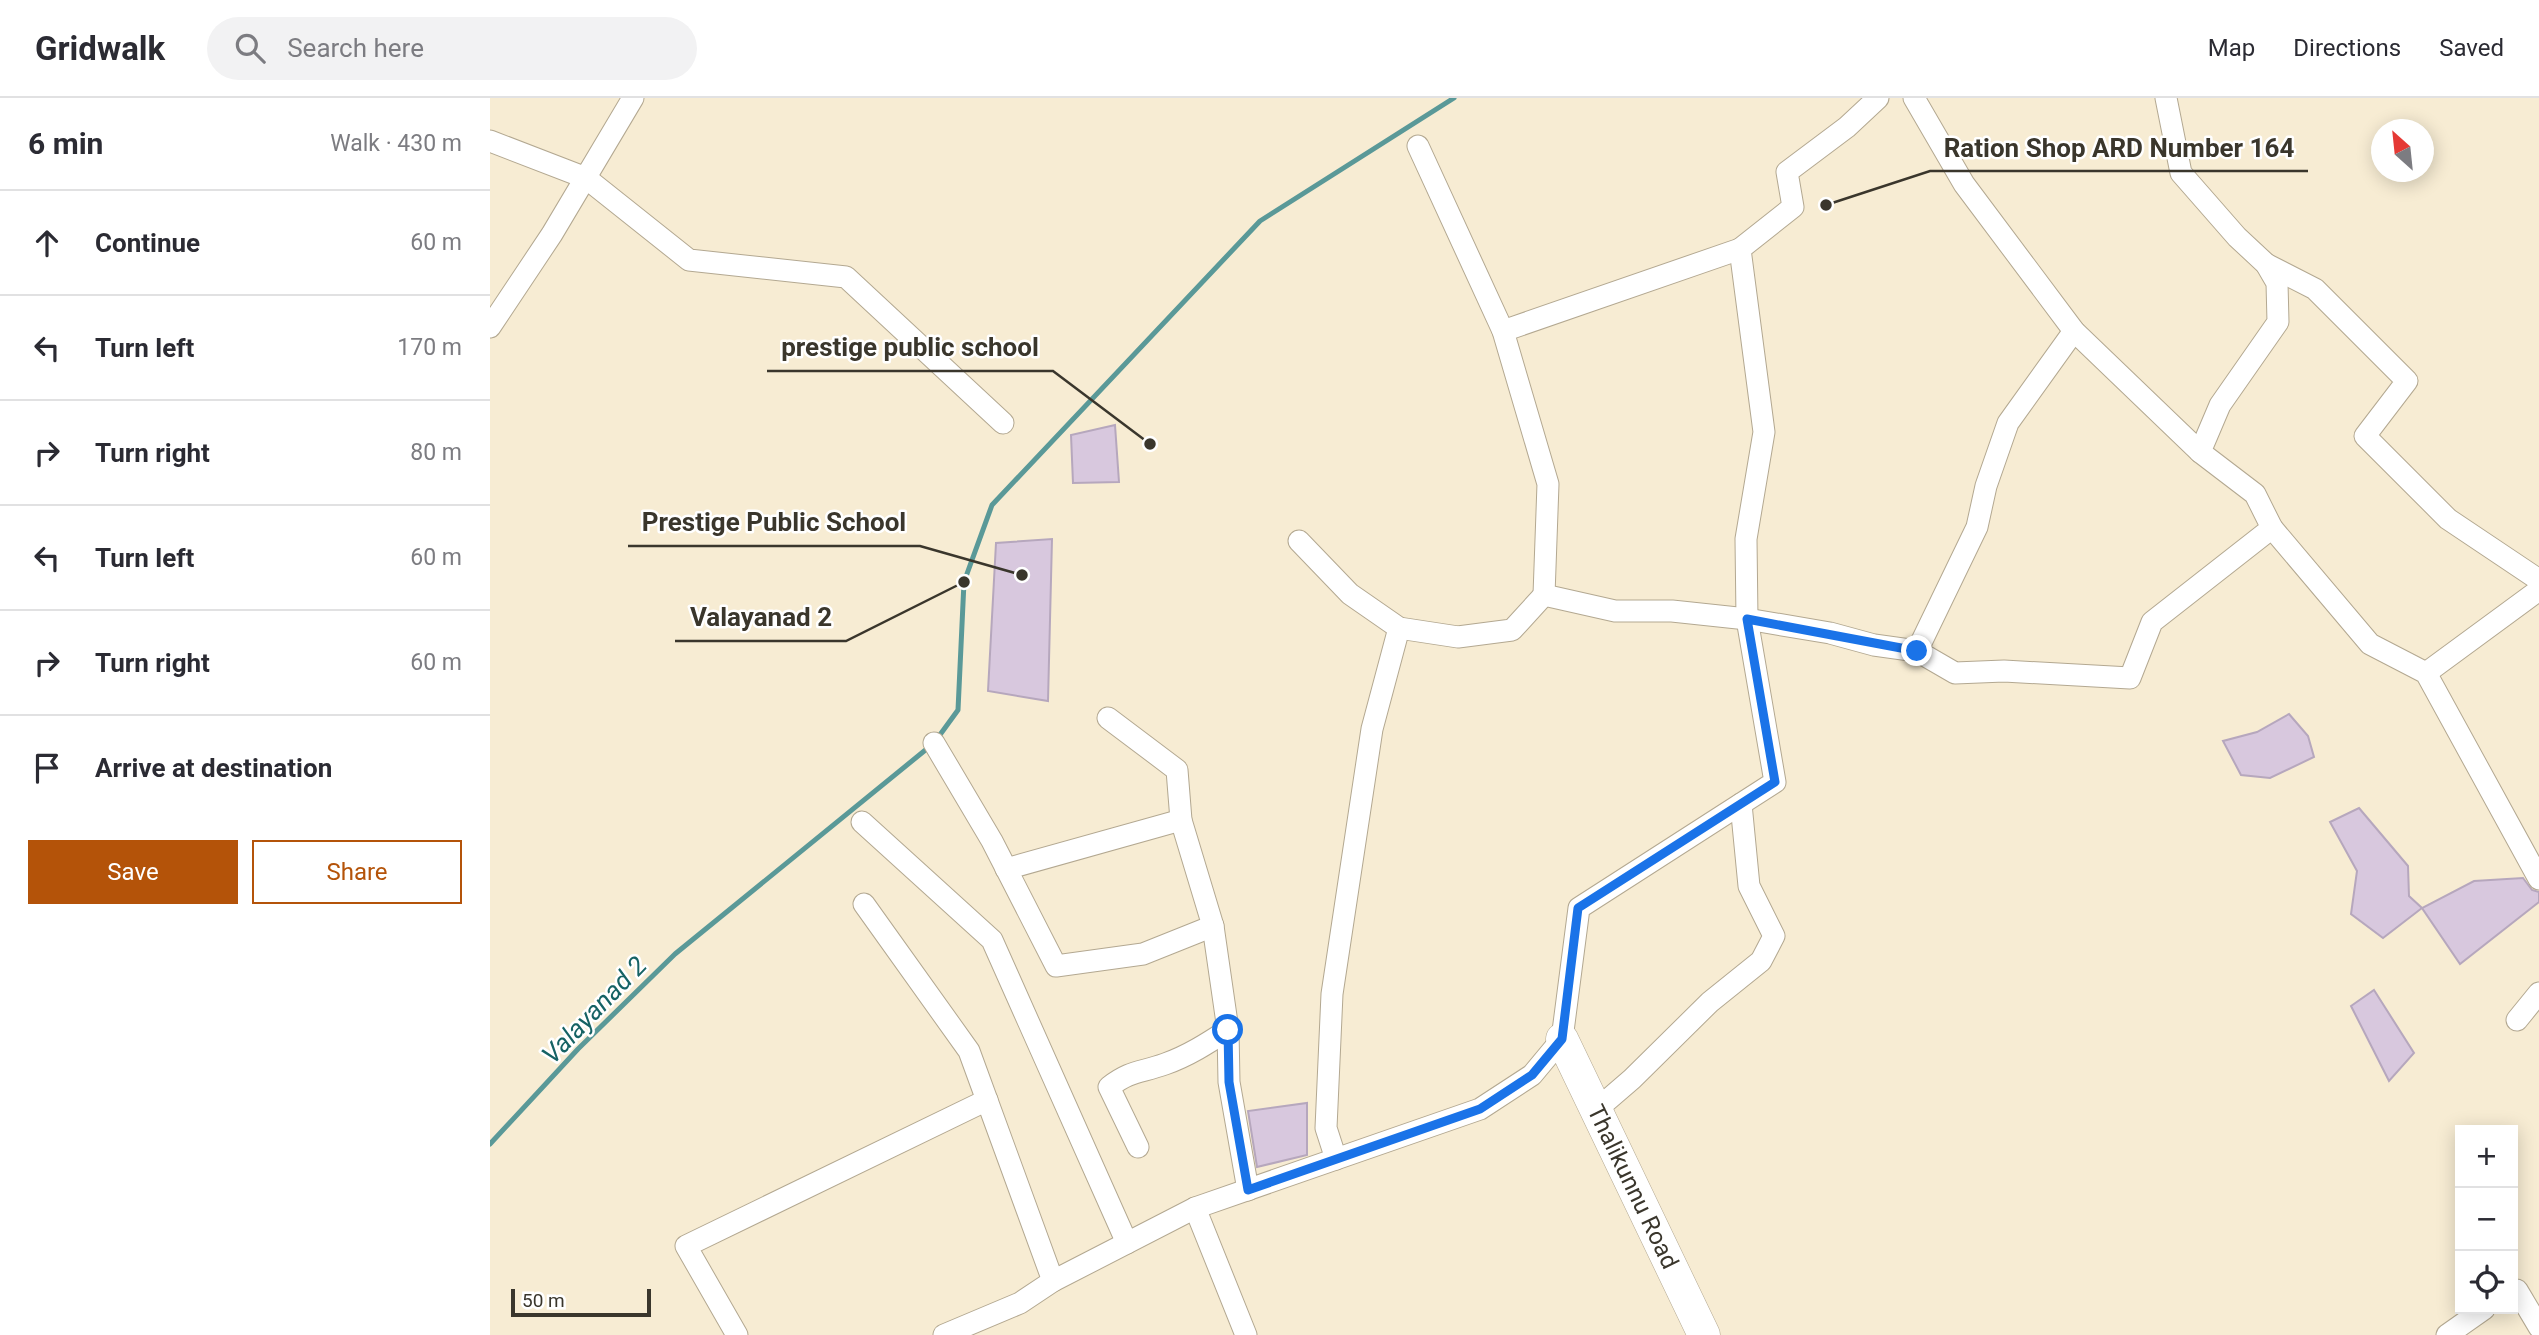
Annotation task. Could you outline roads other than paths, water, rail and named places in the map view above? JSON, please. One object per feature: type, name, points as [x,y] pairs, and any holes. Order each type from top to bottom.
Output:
[{"type":"street","points":[[490,327],[552,234],[633,98]]},
{"type":"street","points":[[1503,331],[1740,249],[1793,206],[1787,172],[1847,127],[1878,98]]},
{"type":"street","points":[[1914,98],[1964,184],[2074,331],[2200,452],[2255,494],[2272,528],[2370,644],[2426,673],[2539,878]]},
{"type":"street","points":[[2166,98],[2181,173],[2237,237],[2266,264],[2315,289],[2407,381],[2365,436],[2448,519],[2539,580]]},
{"type":"street","points":[[490,141],[586,178],[689,260],[846,277],[1003,422]]},
{"type":"street","points":[[1299,541],[1350,593],[1399,628],[1458,637],[1512,630],[1544,595],[1548,484],[1503,331],[1418,146]]},
{"type":"street","points":[[944,1335],[1020,1303],[1053,1281],[1195,1208],[1480,1109],[1532,1075],[1562,1039],[1578,908],[1775,782],[1747,619],[1746,540],[1764,432],[1740,249]]},
{"type":"street","points":[[2200,452],[2220,405],[2278,322],[2277,283],[2266,264]]},
{"type":"street","points":[[1917,651],[1977,527],[1986,486],[2008,423],[2074,331]]},
{"type":"street","points":[[1544,595],[1615,611],[1672,611],[1747,619],[1917,651],[1955,673],[2004,671],[2130,678],[2152,622],[2272,528]]},
{"type":"street","points":[[2426,673],[2539,590]]},
{"type":"street","points":[[1336,1159],[1326,1128],[1332,994],[1372,729],[1399,628]]},
{"type":"street","points":[[1108,718],[1177,770],[1181,820],[1213,926],[1228,1030],[1229,1082],[1248,1190]]},
{"type":"street","points":[[934,743],[1006,869],[1056,966],[1143,954],[1213,926]]},
{"type":"street","points":[[1596,1110],[1632,1079],[1710,1002],[1761,961],[1774,936],[1749,886],[1741,804]]},
{"type":"street","points":[[1006,869],[1181,820]]},
{"type":"street","points":[[862,822],[992,940],[1127,1243]]},
{"type":"street","points":[[864,904],[969,1051],[1053,1281]]},
{"type":"street","points":[[2517,1020],[2539,993]]},
{"type":"street","points":[[1138,1147],[1109,1087],[1125,1075],[1165,1065],[1228,1030]]},
{"type":"street","name":"Thalikunnu Road","points":[[1562,1039],[1704,1335]]},
{"type":"street","points":[[737,1335],[686,1246],[986,1100]]},
{"type":"street","points":[[1195,1208],[1246,1335]]},
{"type":"street","points":[[2518,1292],[2539,1328]]},
{"type":"street","points":[[2446,1335],[2477,1314]]},
{"type":"waterway","name":"Valayanad 2","points":[[490,1144],[578,1049],[675,954],[934,743],[958,710],[964,582],[992,505],[1260,221],[1454,98]]},
{"type":"place","name":"Ration Shop ARD Number 164","points":[[1826,205]]},
{"type":"place","name":"prestige public school","points":[[1150,444]]},
{"type":"place","name":"Prestige Public School","points":[[1022,575]]},
{"type":"place","name":"Valayanad 2","points":[[964,582]]}]
